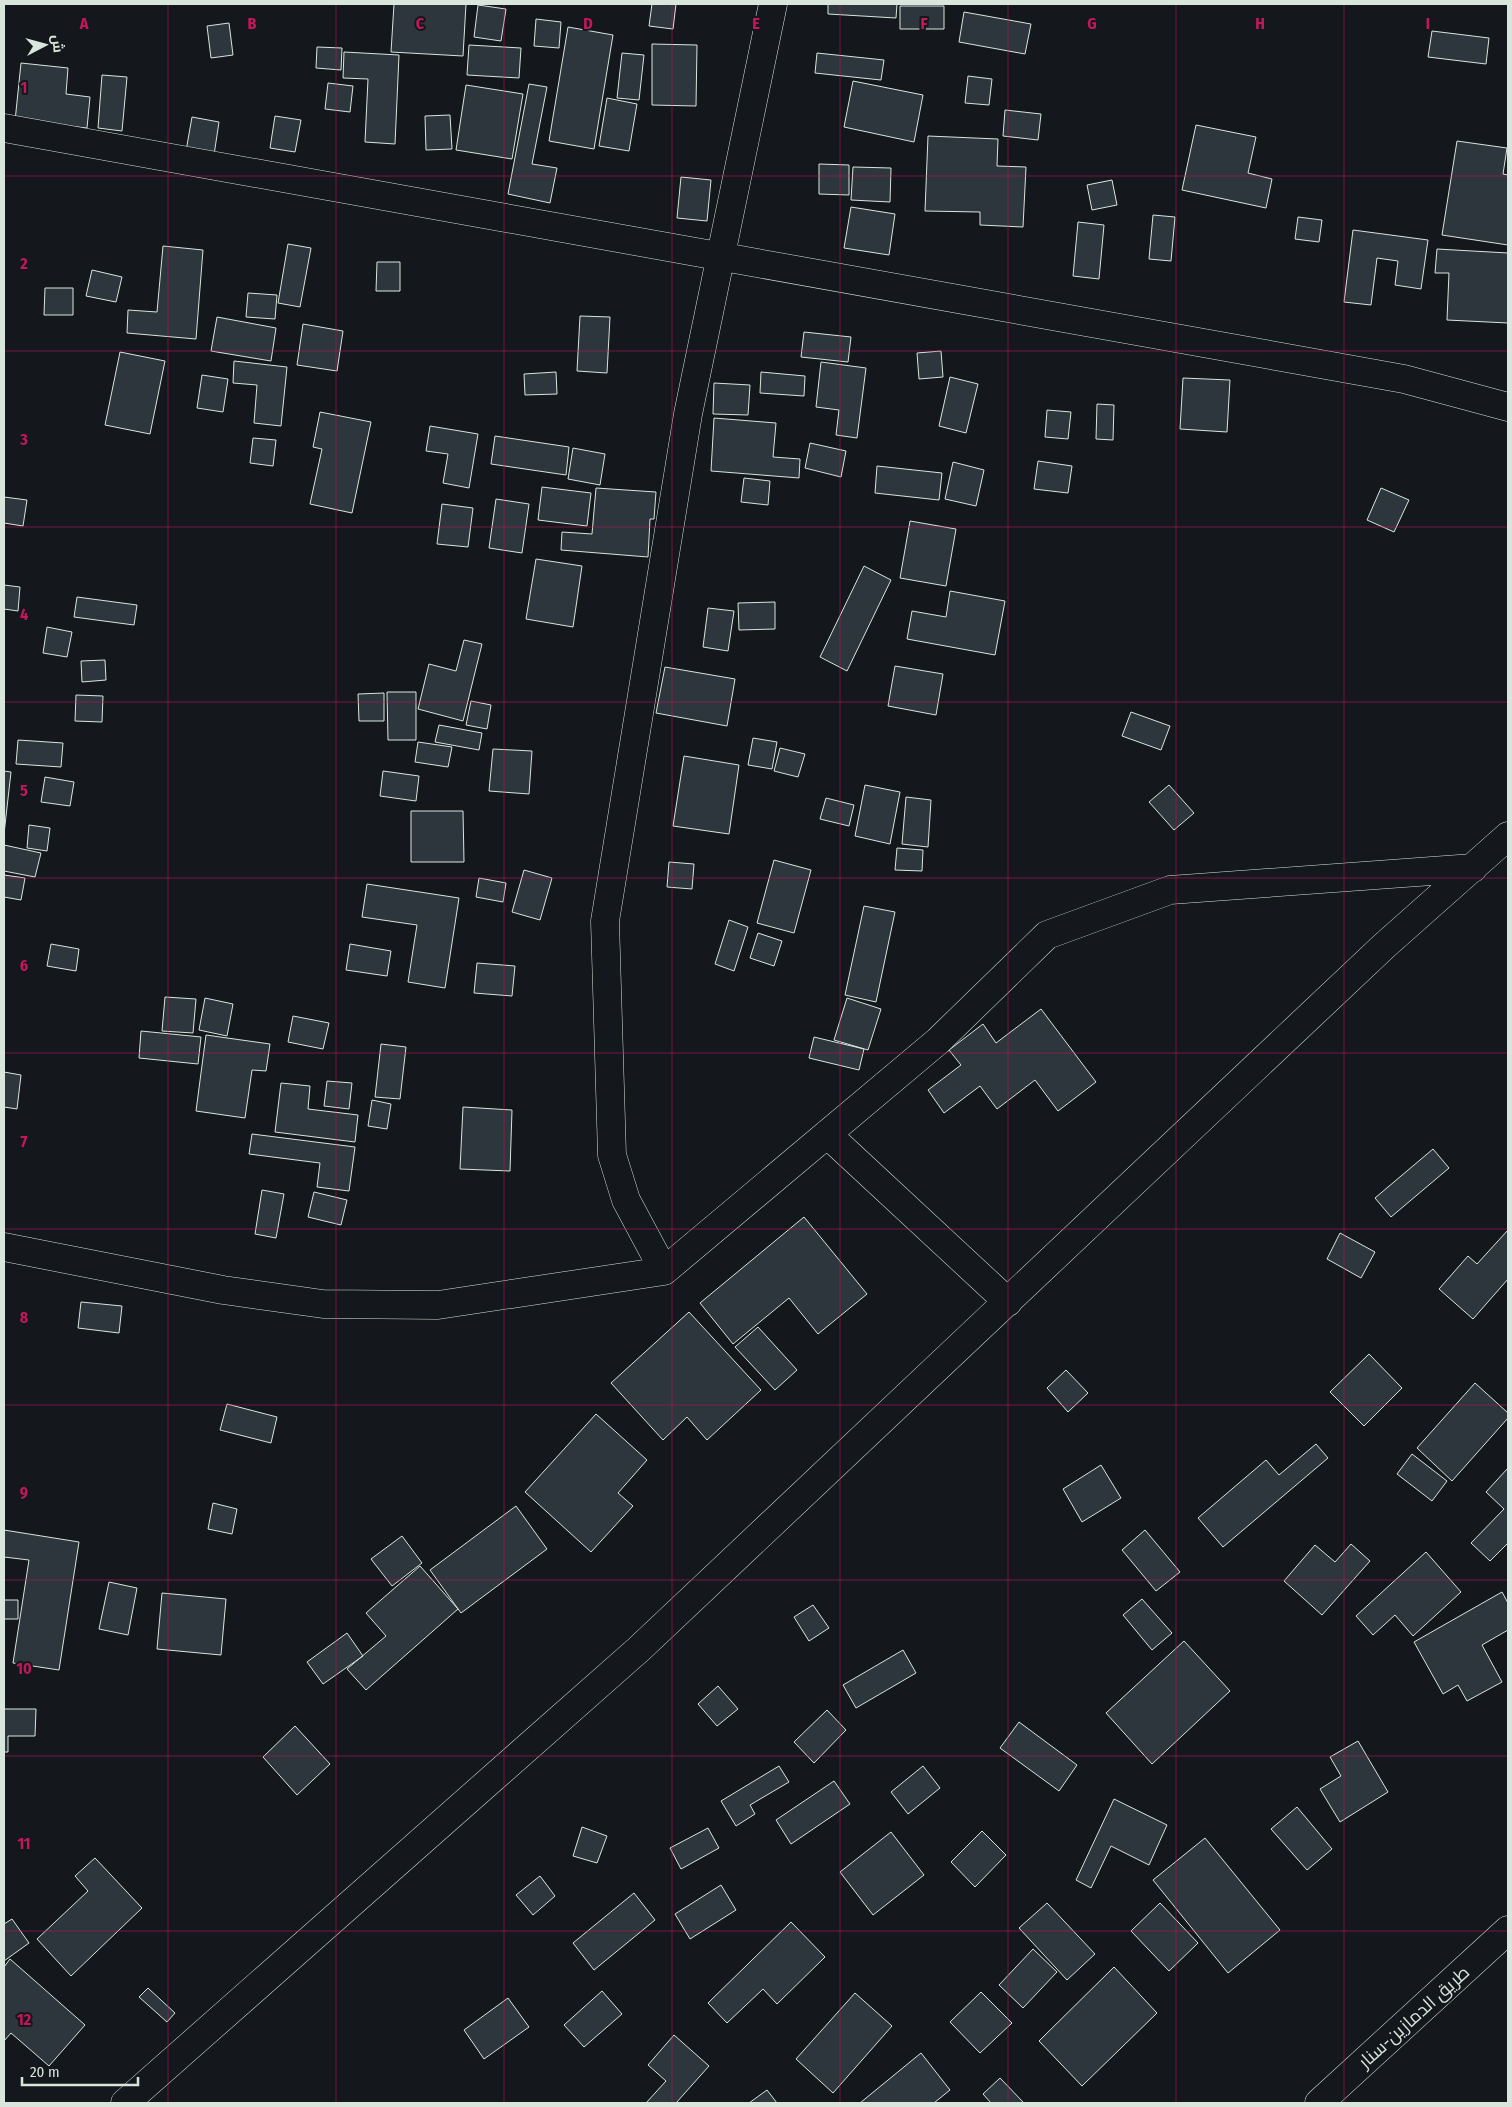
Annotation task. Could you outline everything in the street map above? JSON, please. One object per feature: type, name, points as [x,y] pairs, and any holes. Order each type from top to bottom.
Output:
[{"type":"main road","points":[[664,1271],[626,1200],[612,1155],[605,921],[688,414],[773,4]]},
{"type":"main road","points":[[4,128],[1404,379],[1508,407]]},
{"type":"main road","points":[[125,2103],[639,1649],[1377,953],[1508,836]]},
{"type":"main road","points":[[4,1247],[223,1290],[323,1304],[438,1305],[664,1271],[938,1041],[1047,935],[1170,890],[1473,868]]},
{"type":"main road","points":[[827,1134],[1008,1302]]},
{"type":"main road","name":"طريق الدمازين-سنار","points":[[1319,2103],[1508,1930]]},
{"type":"building","points":[[394,4],[466,4],[463,56],[391,52]]},
{"type":"building","points":[[652,4],[676,4],[673,29],[649,26]]},
{"type":"building","points":[[828,4],[897,4],[896,18],[828,14]]},
{"type":"building","points":[[478,5],[506,9],[501,41],[474,37]]},
{"type":"building","points":[[900,6],[944,6],[944,29],[900,29]]},
{"type":"building","points":[[964,12],[1031,24],[1025,54],[959,42]]},
{"type":"building","points":[[536,19],[561,22],[559,48],[534,46]]},
{"type":"building","points":[[229,23],[233,55],[211,58],[207,26]]},
{"type":"building","points":[[568,27],[613,35],[594,149],[549,141]]},
{"type":"building","points":[[1432,31],[1489,38],[1486,64],[1428,57]]},
{"type":"building","points":[[652,44],[697,45],[696,106],[652,105]]},
{"type":"building","points":[[469,45],[521,48],[519,78],[467,75]]},
{"type":"building","points":[[317,47],[342,48],[341,70],[316,68]]},
{"type":"building","points":[[344,52],[399,55],[395,144],[365,142],[368,79],[343,78]]},
{"type":"building","points":[[622,53],[644,55],[639,100],[617,98]]},
{"type":"building","points":[[817,53],[884,60],[881,80],[815,73]]},
{"type":"building","points":[[21,63],[68,68],[66,94],[90,97],[87,128],[15,121]]},
{"type":"building","points":[[102,75],[127,77],[122,131],[98,128]]},
{"type":"building","points":[[968,76],[992,79],[989,105],[965,103]]},
{"type":"building","points":[[853,81],[923,95],[914,142],[844,127]]},
{"type":"building","points":[[328,83],[353,86],[350,112],[325,109]]},
{"type":"building","points":[[529,84],[547,87],[532,164],[557,168],[550,203],[508,194]]},
{"type":"building","points":[[466,85],[523,94],[512,159],[456,150]]},
{"type":"building","points":[[607,98],[637,104],[629,151],[599,146]]},
{"type":"building","points":[[1005,110],[1041,114],[1038,140],[1003,136]]},
{"type":"building","points":[[450,115],[452,149],[426,150],[425,116]]},
{"type":"building","points":[[275,116],[301,120],[295,152],[270,148]]},
{"type":"building","points":[[192,117],[219,122],[214,155],[186,151]]},
{"type":"building","points":[[1196,125],[1256,137],[1248,173],[1272,179],[1266,208],[1182,190]]},
{"type":"building","points":[[928,136],[998,139],[997,166],[1026,167],[1023,227],[980,225],[980,212],[925,211]]},
{"type":"building","points":[[1457,141],[1507,148],[1503,174],[1508,175],[1508,245],[1442,235]]},
{"type":"building","points":[[819,164],[849,165],[849,195],[819,194]]},
{"type":"building","points":[[853,167],[891,168],[890,202],[851,200]]},
{"type":"building","points":[[681,177],[711,180],[707,221],[677,218]]},
{"type":"building","points":[[1112,180],[1117,205],[1092,210],[1087,185]]},
{"type":"building","points":[[851,207],[895,214],[889,255],[844,248]]},
{"type":"building","points":[[1153,215],[1175,217],[1171,261],[1149,259]]},
{"type":"building","points":[[1298,217],[1322,220],[1319,242],[1295,239]]},
{"type":"building","points":[[1078,222],[1104,225],[1099,279],[1073,276]]},
{"type":"building","points":[[1353,230],[1428,240],[1421,289],[1395,285],[1398,261],[1377,258],[1371,305],[1344,302]]},
{"type":"building","points":[[288,244],[311,248],[300,307],[278,303]]},
{"type":"building","points":[[163,246],[203,250],[196,339],[127,333],[128,310],[157,312]]},
{"type":"building","points":[[1437,249],[1508,253],[1508,323],[1447,320],[1449,273],[1435,273]]},
{"type":"building","points":[[377,262],[400,262],[400,291],[376,291]]},
{"type":"building","points":[[92,270],[122,277],[116,302],[86,296]]},
{"type":"building","points":[[45,288],[73,288],[73,315],[44,315]]},
{"type":"building","points":[[248,293],[277,295],[275,319],[246,317]]},
{"type":"building","points":[[580,316],[610,317],[607,373],[577,371]]},
{"type":"building","points":[[217,317],[276,328],[271,361],[211,351]]},
{"type":"building","points":[[303,324],[343,331],[337,371],[297,365]]},
{"type":"building","points":[[804,332],[851,337],[848,362],[801,357]]},
{"type":"building","points":[[941,351],[943,377],[919,379],[917,353]]},
{"type":"building","points":[[120,352],[165,361],[150,434],[105,425]]},
{"type":"building","points":[[234,361],[287,367],[281,426],[254,423],[257,385],[233,383]]},
{"type":"building","points":[[821,362],[866,368],[857,438],[836,435],[839,410],[816,407]]},
{"type":"building","points":[[556,372],[557,394],[525,395],[524,374]]},
{"type":"building","points":[[761,372],[805,376],[804,396],[760,393]]},
{"type":"building","points":[[202,375],[228,379],[223,412],[197,408]]},
{"type":"building","points":[[950,377],[978,384],[966,433],[939,426]]},
{"type":"building","points":[[1183,378],[1230,380],[1227,432],[1180,429]]},
{"type":"building","points":[[714,383],[750,385],[748,415],[713,414]]},
{"type":"building","points":[[1097,404],[1114,405],[1113,440],[1096,439]]},
{"type":"building","points":[[1047,410],[1071,412],[1068,439],[1045,437]]},
{"type":"building","points":[[320,412],[371,422],[352,513],[310,504],[322,449],[313,447]]},
{"type":"building","points":[[714,418],[776,423],[773,457],[800,459],[799,478],[711,471]]},
{"type":"building","points":[[430,426],[478,434],[469,488],[443,483],[448,454],[426,451]]},
{"type":"building","points":[[495,436],[569,447],[566,475],[491,464]]},
{"type":"building","points":[[253,438],[276,440],[273,466],[250,463]]},
{"type":"building","points":[[810,443],[846,451],[841,477],[805,468]]},
{"type":"building","points":[[573,448],[605,454],[600,485],[568,479]]},
{"type":"building","points":[[1038,461],[1072,466],[1068,493],[1034,489]]},
{"type":"building","points":[[953,462],[984,470],[976,506],[945,499]]},
{"type":"building","points":[[877,466],[942,473],[939,500],[875,493]]},
{"type":"building","points":[[744,478],[770,481],[768,505],[741,502]]},
{"type":"building","points":[[542,487],[591,493],[587,526],[538,520]]},
{"type":"building","points":[[596,488],[656,492],[654,519],[650,519],[648,557],[561,550],[562,532],[592,534]]},
{"type":"building","points":[[1381,488],[1409,500],[1394,532],[1367,520]]},
{"type":"building","points":[[4,497],[27,500],[23,526],[4,523]]},
{"type":"building","points":[[496,499],[529,504],[522,553],[489,548]]},
{"type":"building","points":[[442,504],[473,508],[468,547],[437,544]]},
{"type":"building","points":[[910,521],[956,529],[946,586],[900,578]]},
{"type":"building","points":[[536,559],[582,566],[573,627],[526,619]]},
{"type":"building","points":[[864,566],[891,580],[847,671],[820,657]]},
{"type":"building","points":[[4,585],[20,587],[18,611],[4,609]]},
{"type":"building","points":[[950,591],[1005,601],[995,655],[907,639],[912,611],[946,617]]},
{"type":"building","points":[[77,597],[137,605],[134,625],[74,617]]},
{"type":"building","points":[[775,602],[775,629],[739,630],[738,603]]},
{"type":"building","points":[[708,608],[734,611],[728,651],[703,647]]},
{"type":"building","points":[[47,627],[72,632],[67,657],[43,653]]},
{"type":"building","points":[[464,640],[482,644],[463,721],[418,709],[429,664],[456,671]]},
{"type":"building","points":[[105,660],[106,680],[82,682],[81,661]]},
{"type":"building","points":[[895,666],[943,674],[936,715],[888,706]]},
{"type":"building","points":[[665,667],[735,679],[727,726],[656,713]]},
{"type":"building","points":[[387,692],[416,692],[416,740],[388,740]]},
{"type":"building","points":[[384,693],[384,721],[359,721],[358,694]]},
{"type":"building","points":[[76,695],[103,696],[102,722],[75,721]]},
{"type":"building","points":[[471,701],[491,705],[487,729],[466,725]]},
{"type":"building","points":[[1131,712],[1170,726],[1161,750],[1122,736]]},
{"type":"building","points":[[439,725],[482,733],[479,750],[435,742]]},
{"type":"building","points":[[753,738],[777,742],[772,769],[748,765]]},
{"type":"building","points":[[18,740],[63,743],[61,767],[16,764]]},
{"type":"building","points":[[418,742],[452,747],[448,767],[415,762]]},
{"type":"building","points":[[780,748],[805,754],[798,777],[774,771]]},
{"type":"building","points":[[493,749],[532,751],[529,794],[489,791]]},
{"type":"building","points":[[684,756],[739,765],[729,834],[673,826]]},
{"type":"building","points":[[4,771],[11,772],[4,834]]},
{"type":"building","points":[[383,771],[419,776],[416,801],[380,796]]},
{"type":"building","points":[[45,777],[74,782],[70,806],[41,802]]},
{"type":"building","points":[[865,785],[900,792],[890,844],[855,836]]},
{"type":"building","points":[[1169,785],[1194,813],[1174,830],[1149,802]]},
{"type":"building","points":[[906,797],[931,800],[928,847],[902,844]]},
{"type":"building","points":[[826,798],[854,805],[849,826],[820,819]]},
{"type":"building","points":[[411,811],[463,811],[464,862],[411,862]]},
{"type":"building","points":[[29,825],[50,828],[47,851],[27,848]]},
{"type":"building","points":[[4,845],[41,853],[35,877],[4,871]]},
{"type":"building","points":[[897,848],[923,850],[922,871],[895,870]]},
{"type":"building","points":[[774,860],[811,870],[794,933],[757,923]]},
{"type":"building","points":[[669,862],[694,864],[692,889],[667,887]]},
{"type":"building","points":[[524,870],[552,878],[540,920],[512,912]]},
{"type":"building","points":[[4,875],[25,878],[21,900],[4,897]]},
{"type":"building","points":[[479,878],[506,883],[503,902],[476,897]]},
{"type":"building","points":[[367,884],[459,898],[445,988],[408,982],[417,925],[362,917]]},
{"type":"building","points":[[864,906],[895,912],[876,1002],[845,995]]},
{"type":"building","points":[[729,920],[748,927],[734,971],[715,964]]},
{"type":"building","points":[[758,933],[782,941],[774,966],[750,958]]},
{"type":"building","points":[[51,944],[79,949],[76,971],[47,966]]},
{"type":"building","points":[[350,944],[391,951],[387,976],[346,970]]},
{"type":"building","points":[[477,963],[515,966],[512,996],[474,993]]},
{"type":"building","points":[[165,997],[196,999],[193,1033],[162,1031]]},
{"type":"building","points":[[205,998],[233,1004],[227,1036],[199,1030]]},
{"type":"building","points":[[847,998],[881,1009],[868,1050],[834,1040]]},
{"type":"building","points":[[1041,1009],[1096,1082],[1058,1111],[1035,1080],[997,1109],[980,1086],[944,1113],[928,1090],[961,1065],[949,1050],[983,1024],[996,1043]]},
{"type":"building","points":[[293,1016],[329,1023],[323,1049],[288,1042]]},
{"type":"building","points":[[141,1031],[201,1037],[198,1064],[139,1058]]},
{"type":"building","points":[[206,1035],[270,1044],[266,1071],[252,1070],[245,1118],[196,1111]]},
{"type":"building","points":[[814,1037],[864,1049],[859,1070],[809,1058]]},
{"type":"building","points":[[381,1044],[406,1047],[400,1099],[375,1097]]},
{"type":"building","points":[[4,1072],[21,1075],[17,1109],[4,1107]]},
{"type":"building","points":[[327,1081],[352,1083],[349,1109],[324,1106]]},
{"type":"building","points":[[281,1083],[310,1086],[308,1109],[358,1115],[355,1142],[275,1132]]},
{"type":"building","points":[[372,1100],[391,1104],[387,1129],[368,1126]]},
{"type":"building","points":[[463,1107],[512,1110],[510,1171],[460,1169]]},
{"type":"building","points":[[252,1134],[355,1147],[349,1191],[317,1187],[320,1163],[249,1154]]},
{"type":"building","points":[[1433,1149],[1449,1168],[1391,1217],[1375,1198]]},
{"type":"building","points":[[262,1190],[284,1194],[276,1238],[255,1234]]},
{"type":"building","points":[[314,1192],[347,1200],[341,1225],[308,1217]]},
{"type":"building","points":[[804,1217],[867,1294],[818,1334],[789,1298],[733,1344],[700,1303]]},
{"type":"building","points":[[1508,1230],[1508,1279],[1473,1319],[1439,1289],[1468,1256],[1477,1264]]},
{"type":"building","points":[[1340,1233],[1375,1252],[1361,1278],[1327,1259]]},
{"type":"building","points":[[81,1302],[122,1306],[119,1333],[78,1328]]},
{"type":"building","points":[[689,1312],[761,1390],[707,1440],[687,1417],[663,1440],[611,1383]]},
{"type":"building","points":[[758,1327],[797,1370],[775,1390],[735,1347]]},
{"type":"building","points":[[1369,1354],[1402,1388],[1364,1426],[1330,1392]]},
{"type":"building","points":[[1066,1370],[1088,1393],[1068,1412],[1047,1388]]},
{"type":"building","points":[[1475,1383],[1508,1413],[1508,1418],[1452,1481],[1417,1448]]},
{"type":"building","points":[[227,1404],[277,1417],[271,1443],[220,1430]]},
{"type":"building","points":[[596,1414],[647,1460],[618,1493],[633,1506],[591,1552],[525,1492]]},
{"type":"building","points":[[1316,1444],[1328,1458],[1223,1547],[1198,1518],[1266,1460],[1279,1475]]},
{"type":"building","points":[[1412,1454],[1447,1481],[1432,1501],[1397,1474]]},
{"type":"building","points":[[1101,1465],[1121,1498],[1082,1522],[1063,1489]]},
{"type":"building","points":[[1508,1468],[1508,1543],[1490,1561],[1471,1543],[1504,1509],[1486,1492]]},
{"type":"building","points":[[213,1503],[237,1509],[232,1534],[208,1529]]},
{"type":"building","points":[[516,1506],[547,1549],[461,1613],[430,1570]]},
{"type":"building","points":[[4,1530],[79,1542],[59,1670],[13,1663],[29,1560],[4,1557]]},
{"type":"building","points":[[1145,1530],[1180,1572],[1156,1591],[1122,1550]]},
{"type":"building","points":[[402,1536],[422,1563],[392,1586],[371,1559]]},
{"type":"building","points":[[1351,1544],[1370,1561],[1322,1615],[1284,1581],[1315,1545],[1335,1562]]},
{"type":"building","points":[[1426,1552],[1461,1592],[1413,1636],[1395,1615],[1373,1635],[1356,1616]]},
{"type":"building","points":[[420,1566],[458,1609],[366,1690],[347,1669],[386,1636],[366,1613]]},
{"type":"building","points":[[109,1582],[137,1588],[128,1635],[99,1629]]},
{"type":"building","points":[[1502,1592],[1508,1603],[1508,1630],[1482,1645],[1502,1682],[1467,1701],[1458,1685],[1443,1694],[1414,1642]]},
{"type":"building","points":[[162,1593],[226,1599],[221,1655],[157,1649]]},
{"type":"building","points":[[1142,1599],[1172,1633],[1152,1650],[1123,1615]]},
{"type":"building","points":[[4,1600],[18,1600],[18,1619],[4,1619]]},
{"type":"building","points":[[813,1605],[829,1628],[809,1641],[794,1617]]},
{"type":"building","points":[[347,1633],[363,1656],[323,1684],[307,1662]]},
{"type":"building","points":[[1184,1641],[1230,1691],[1152,1764],[1106,1713]]},
{"type":"building","points":[[903,1650],[916,1673],[856,1708],[843,1685]]},
{"type":"building","points":[[718,1686],[738,1709],[717,1726],[698,1704]]},
{"type":"building","points":[[4,1709],[36,1709],[35,1736],[8,1736],[8,1752],[4,1752]]},
{"type":"building","points":[[827,1710],[846,1730],[814,1763],[794,1742]]},
{"type":"building","points":[[1019,1722],[1077,1765],[1059,1791],[1000,1748]]},
{"type":"building","points":[[295,1726],[330,1764],[297,1795],[263,1757]]},
{"type":"building","points":[[1358,1741],[1388,1792],[1340,1822],[1320,1789],[1341,1776],[1330,1757]]},
{"type":"building","points":[[779,1766],[789,1782],[750,1805],[755,1814],[736,1826],[721,1801]]},
{"type":"building","points":[[923,1766],[940,1788],[908,1814],[891,1792]]},
{"type":"building","points":[[834,1781],[850,1804],[791,1844],[776,1820]]},
{"type":"building","points":[[1114,1799],[1167,1825],[1149,1865],[1111,1846],[1091,1888],[1076,1880]]},
{"type":"building","points":[[1297,1807],[1332,1849],[1307,1870],[1271,1829]]},
{"type":"building","points":[[582,1827],[607,1836],[597,1863],[573,1856]]},
{"type":"building","points":[[708,1828],[719,1848],[681,1869],[670,1848]]},
{"type":"building","points":[[982,1831],[1006,1855],[975,1887],[951,1862]]},
{"type":"building","points":[[891,1832],[924,1875],[873,1915],[840,1872]]},
{"type":"building","points":[[1205,1838],[1280,1930],[1228,1973],[1153,1880]]},
{"type":"building","points":[[95,1858],[142,1908],[71,1976],[37,1939],[88,1891],[75,1876]]},
{"type":"building","points":[[540,1876],[555,1896],[533,1915],[516,1895]]},
{"type":"building","points":[[721,1885],[736,1910],[690,1939],[675,1914]]},
{"type":"building","points":[[634,1893],[655,1920],[594,1970],[573,1943]]},
{"type":"building","points":[[1047,1903],[1095,1954],[1067,1980],[1019,1928]]},
{"type":"building","points":[[1160,1903],[1198,1943],[1169,1971],[1131,1931]]},
{"type":"building","points":[[12,1919],[29,1943],[4,1961],[4,1924]]},
{"type":"building","points":[[791,1922],[825,1957],[777,2004],[763,1989],[727,2023],[708,2003]]},
{"type":"building","points":[[1033,1949],[1057,1972],[1023,2008],[999,1985]]},
{"type":"building","points":[[10,1959],[85,2025],[49,2066],[11,2033],[4,2041],[4,1967]]},
{"type":"building","points":[[1114,1967],[1157,2013],[1082,2086],[1039,2041]]},
{"type":"building","points":[[148,1988],[175,2013],[167,2022],[139,1997]]},
{"type":"building","points":[[602,1991],[622,2014],[584,2047],[564,2025]]},
{"type":"building","points":[[981,1992],[1012,2023],[980,2053],[950,2022]]},
{"type":"building","points":[[855,1993],[892,2026],[833,2093],[796,2059]]},
{"type":"building","points":[[508,1998],[529,2027],[484,2059],[464,2030]]},
{"type":"building","points":[[674,2035],[709,2066],[676,2103],[646,2103],[666,2081],[648,2065]]},
{"type":"building","points":[[921,2053],[950,2090],[934,2103],[860,2103]]},
{"type":"building","points":[[1000,2078],[1024,2103],[991,2103],[983,2094]]},
{"type":"building","points":[[767,2090],[777,2103],[749,2103]]}]
